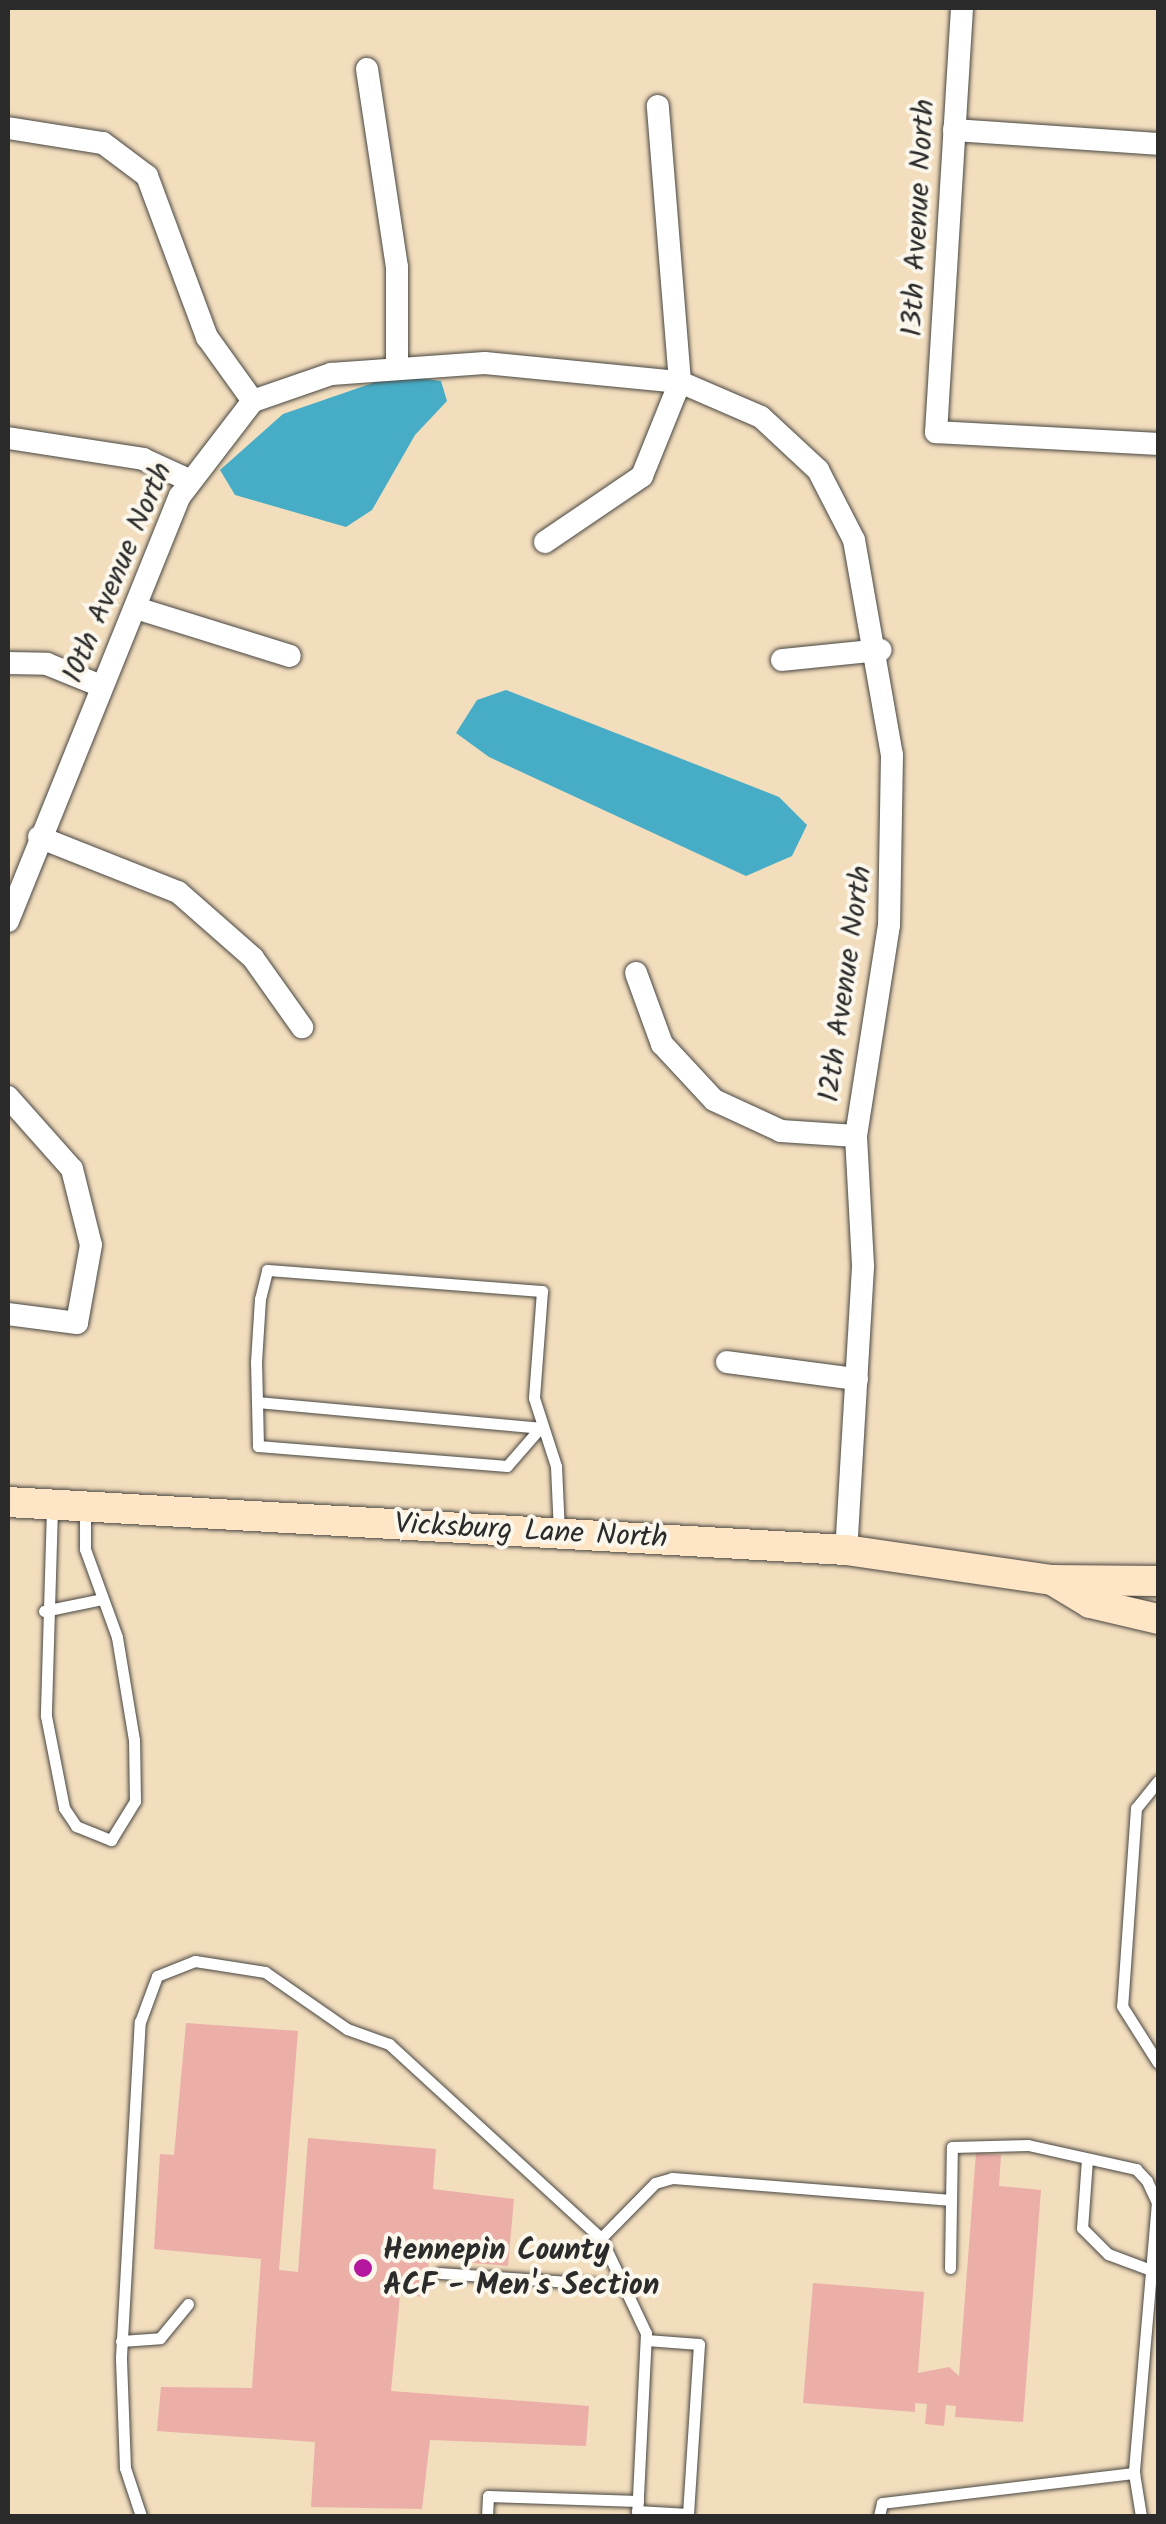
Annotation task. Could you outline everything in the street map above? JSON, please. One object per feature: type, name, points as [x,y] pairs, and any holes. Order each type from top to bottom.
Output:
[{"type":"main road","name":"Vicksburg Lane North","points":[[8,1502],[846,1550],[1052,1580],[1158,1582]]},
{"type":"main road","name":"Vicksburg Lane North","points":[[1052,1580],[1074,1597],[1157,1619]]},
{"type":"street","name":"13th Avenue North","points":[[962,8],[936,432],[1158,444]]},
{"type":"street","points":[[8,128],[103,144],[146,176],[207,337],[254,401],[332,374],[397,368],[396,266],[367,68]]},
{"type":"street","points":[[545,542],[642,476],[680,382],[658,106]]},
{"type":"street","points":[[954,130],[1158,144]]},
{"type":"street","name":"12th Avenue North","points":[[397,368],[485,364],[680,382],[761,416],[818,470],[854,540],[880,650],[894,840],[856,1136],[857,1380],[846,1550]]},
{"type":"street","name":"10th Avenue North","points":[[8,921],[39,837],[189,480],[254,401]]},
{"type":"street","points":[[8,438],[143,459],[189,480]]},
{"type":"street","points":[[136,608],[290,656]]},
{"type":"street","points":[[782,660],[880,650]]},
{"type":"street","points":[[8,663],[46,664],[101,686]]},
{"type":"street","points":[[39,837],[178,892],[253,958],[302,1027]]},
{"type":"street","points":[[636,973],[662,1044],[714,1100],[781,1131],[856,1136]]},
{"type":"street","points":[[8,1097],[72,1168],[91,1246],[77,1323],[8,1314]]},
{"type":"street","points":[[727,1362],[857,1380]]},
{"type":"street","points":[[1157,1619],[1158,1582]]},
{"type":"lane","points":[[540,1428],[507,1466],[273,1454],[258,1446],[257,1402],[267,1270],[542,1291],[540,1428],[556,1466],[559,1533]]},
{"type":"lane","points":[[257,1402],[540,1428]]},
{"type":"lane","points":[[52,1504],[44,1611],[46,1716],[64,1808],[76,1826],[111,1840],[134,1800],[134,1740],[102,1599],[85,1548],[85,1506]]},
{"type":"lane","points":[[44,1611],[102,1599]]},
{"type":"lane","points":[[1158,1781],[1136,1808],[1122,2006],[1158,2064]]},
{"type":"lane","points":[[141,2516],[125,2468],[121,2342],[142,2003],[173,1964],[265,1972],[331,2020],[389,2044],[601,2238],[646,2340],[637,2510]]},
{"type":"lane","points":[[950,2268],[952,2146],[970,2140],[1087,2158],[1147,2180],[1157,2202],[1134,2473],[1141,2516]]},
{"type":"lane","points":[[1087,2158],[1082,2228],[1108,2254],[1151,2270]]},
{"type":"lane","points":[[601,2238],[654,2183],[672,2178],[949,2200]]},
{"type":"lane","points":[[440,2273],[625,2286]]},
{"type":"lane","points":[[121,2342],[160,2338],[188,2304]]},
{"type":"lane","points":[[487,2516],[488,2496],[688,2514],[699,2344],[646,2340]]},
{"type":"lane","points":[[879,2516],[882,2503],[1134,2473]]},
{"type":"water","points":[[396,375],[441,381],[447,401],[415,435],[372,510],[346,527],[235,495],[220,470],[283,414]]},
{"type":"water","points":[[506,690],[779,797],[807,825],[792,856],[746,876],[489,757],[456,733],[477,700]]},
{"type":"building","name":"Hennepin County ACF - Men's Section","points":[[186,2023],[298,2031],[279,2270],[298,2272],[308,2138],[436,2149],[433,2189],[514,2199],[508,2266],[429,2259],[426,2297],[400,2295],[391,2391],[589,2406],[586,2446],[430,2440],[422,2509],[311,2507],[315,2442],[157,2431],[161,2387],[252,2388],[261,2259],[154,2249],[160,2154],[174,2155]]},
{"type":"building","points":[[976,2153],[1001,2155],[999,2186],[1041,2190],[1023,2422],[955,2417],[956,2406],[946,2405],[944,2426],[925,2424],[927,2404],[915,2403],[915,2412],[803,2403],[813,2283],[924,2292],[918,2373],[949,2367],[959,2376]]},
{"type":"place","name":"Hennepin County ACF - Men's Section","points":[[363,2268]]}]
